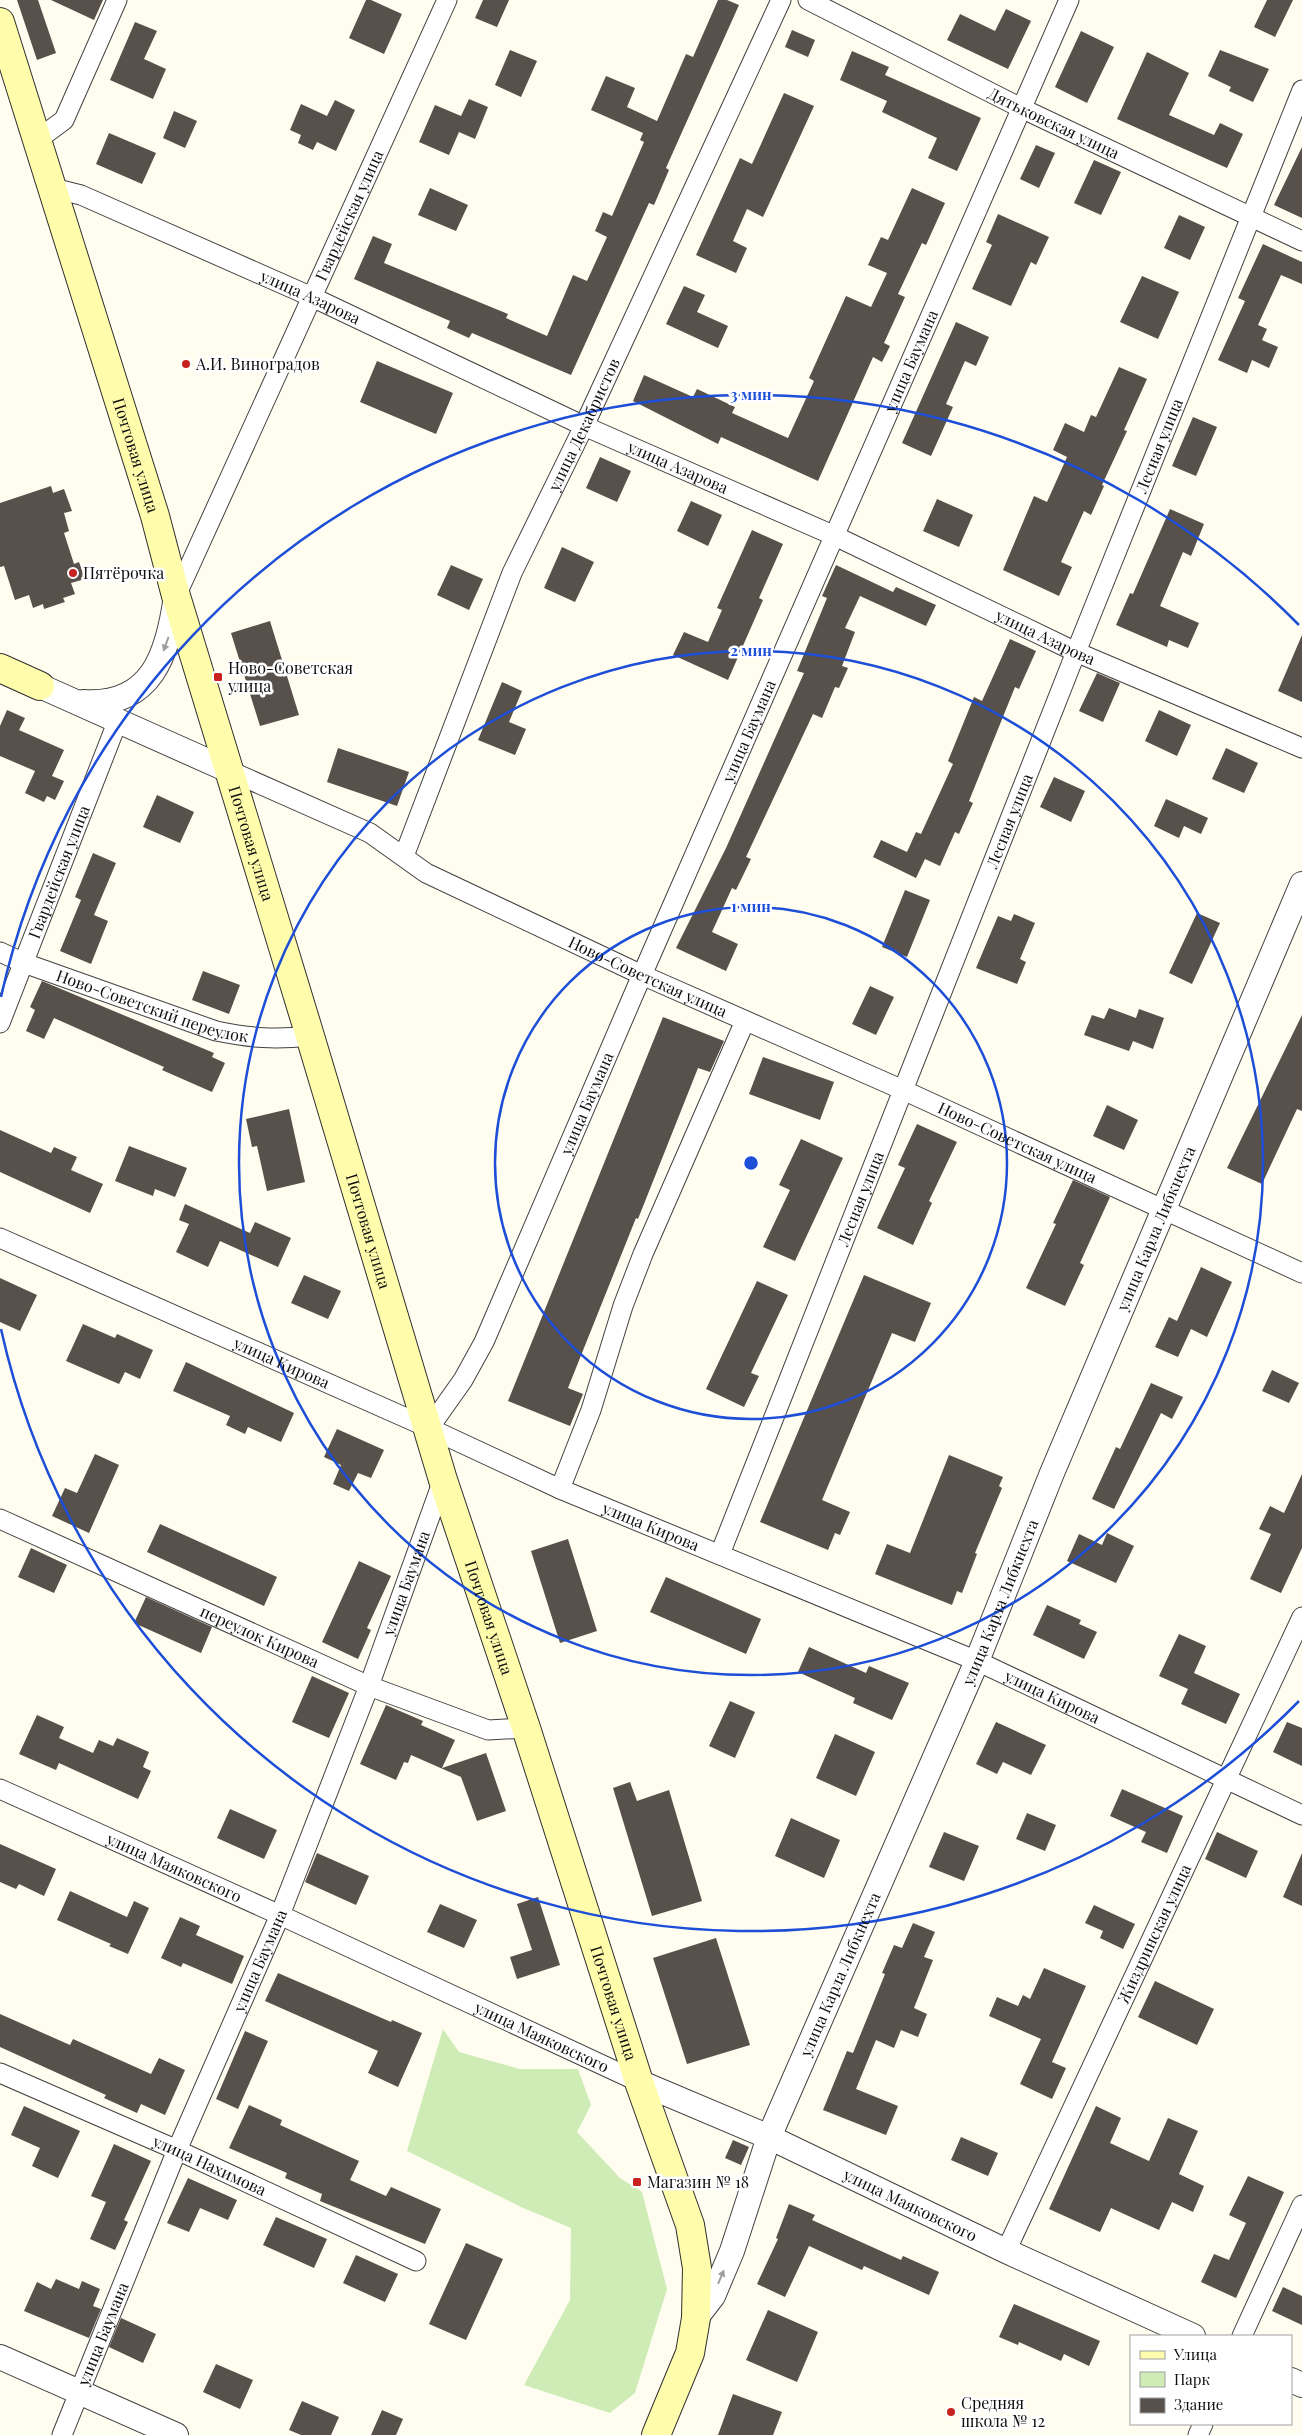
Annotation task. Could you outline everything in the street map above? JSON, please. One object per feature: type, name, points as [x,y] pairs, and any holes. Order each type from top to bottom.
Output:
[{"type":"main road","name":"Почтовая улица","points":[[0,22],[155,516],[176,596],[429,1428],[443,1480],[526,1728],[639,2082],[690,2225],[697,2268],[696,2318],[690,2353],[656,2435]]},
{"type":"main road","name":"Ново-Советская улица","points":[[0,668],[40,686]]},
{"type":"street","points":[[37,140],[64,120],[117,0]]},
{"type":"street","name":"Гвардейская улица","points":[[176,596],[446,0]]},
{"type":"street","name":"улица Декабристов","points":[[404,856],[512,573],[584,426],[781,0]]},
{"type":"street","name":"Дятьковская улица","points":[[808,0],[1021,108],[1302,241]]},
{"type":"street","name":"улица Баумана","points":[[429,1428],[463,1380],[484,1342],[642,975],[1069,0]]},
{"type":"street","name":"Лесная улица","points":[[720,1554],[1076,652],[1302,90]]},
{"type":"street","name":"улица Азарова","points":[[52,188],[81,195],[312,297],[584,426],[835,536],[1076,652],[1302,748]]},
{"type":"street","points":[[76,702],[99,703],[120,699],[135,691],[147,680],[157,667],[170,634],[176,596]]},
{"type":"street","name":"Ново-Советская улица","points":[[40,686],[341,818],[370,833],[426,873],[642,975],[1165,1208],[1302,1273]]},
{"type":"street","name":"Гвардейская улица","points":[[0,1023],[118,720]]},
{"type":"street","name":"улица Карла Либкнехта","points":[[696,2318],[713,2296],[732,2251],[769,2137],[977,1661],[1052,1473],[1302,884]]},
{"type":"street","name":"Ново-Советский переулок","points":[[0,952],[24,963],[216,1031],[244,1037],[274,1040],[310,1036]]},
{"type":"street","points":[[560,1489],[588,1417],[622,1306],[745,1021]]},
{"type":"street","name":"улица Кирова","points":[[0,1238],[429,1428],[560,1489],[977,1661],[1302,1815]]},
{"type":"street","name":"улица Баумана","points":[[62,2435],[81,2393],[178,2150],[280,1915],[368,1686],[443,1480]]},
{"type":"street","name":"переулок Кирова","points":[[0,1519],[368,1686],[488,1730],[526,1728]]},
{"type":"street","name":"Жиздринская улица","points":[[1006,2251],[1302,1617]]},
{"type":"street","name":"улица Маяковского","points":[[0,1789],[280,1915],[639,2082],[769,2137],[1006,2251],[1190,2335]]},
{"type":"street","name":"улица Нахимова","points":[[0,2073],[178,2150],[416,2261]]},
{"type":"street","points":[[1242,2335],[1302,2205]]},
{"type":"street","points":[[0,2357],[176,2435]]},
{"type":"green space","points":[[443,2029],[459,2052],[520,2069],[578,2069],[591,2105],[577,2132],[620,2178],[642,2192],[667,2289],[635,2393],[610,2413],[524,2385],[570,2300],[571,2228],[521,2207],[407,2151]]},
{"type":"building","points":[[17,0],[38,0],[56,53],[37,60]]},
{"type":"building","points":[[51,0],[103,0],[94,20]]},
{"type":"building","points":[[366,0],[371,0],[402,14],[384,54],[349,38]]},
{"type":"building","points":[[483,0],[509,0],[497,27],[475,18]]},
{"type":"building","points":[[718,0],[727,0],[739,5],[666,168],[669,170],[654,205],[649,203],[571,375],[472,333],[469,338],[447,328],[450,321],[354,279],[373,236],[392,244],[384,263],[508,314],[506,318],[547,336],[573,275],[587,281],[607,237],[595,231],[603,212],[612,216],[644,142],[640,140],[643,133],[591,110],[606,76],[635,88],[627,107],[657,121],[686,54],[693,57]]},
{"type":"building","points":[[1267,0],[1293,0],[1275,37],[1254,27]]},
{"type":"building","points":[[1006,9],[1031,21],[1008,69],[947,40],[960,14],[995,31]]},
{"type":"building","points":[[135,22],[157,31],[144,59],[166,69],[153,99],[110,80]]},
{"type":"building","points":[[792,30],[815,40],[808,57],[785,47]]},
{"type":"building","points":[[1081,31],[1114,47],[1087,103],[1055,87]]},
{"type":"building","points":[[510,50],[537,61],[521,97],[495,85]]},
{"type":"building","points":[[1220,50],[1269,69],[1253,102],[1229,91],[1231,87],[1208,76]]},
{"type":"building","points":[[852,51],[889,67],[885,75],[981,118],[957,171],[928,158],[937,138],[882,112],[887,101],[840,80]]},
{"type":"building","points":[[1147,52],[1189,73],[1169,115],[1214,135],[1220,123],[1243,134],[1227,168],[1117,119]]},
{"type":"building","points":[[784,93],[814,106],[763,217],[747,209],[733,241],[747,248],[736,273],[696,255],[740,158],[752,164]]},
{"type":"building","points":[[469,99],[488,107],[475,139],[459,132],[449,155],[419,142],[435,105],[461,116]]},
{"type":"building","points":[[335,100],[355,110],[336,151],[317,142],[313,150],[298,143],[301,135],[290,130],[301,104],[327,116]]},
{"type":"building","points":[[174,111],[197,121],[185,148],[163,138]]},
{"type":"building","points":[[109,133],[156,153],[142,184],[96,164]]},
{"type":"building","points":[[1036,145],[1055,153],[1039,188],[1020,179]]},
{"type":"building","points":[[1302,147],[1302,218],[1274,205]]},
{"type":"building","points":[[1094,160],[1121,172],[1101,215],[1074,203]]},
{"type":"building","points":[[430,188],[468,205],[456,231],[418,215]]},
{"type":"building","points":[[912,188],[945,203],[926,245],[922,243],[898,294],[905,297],[884,343],[890,346],[882,362],[873,357],[818,481],[721,437],[718,444],[633,401],[644,375],[693,397],[697,389],[735,407],[732,413],[788,438],[814,381],[809,378],[846,296],[871,307],[887,273],[868,265],[881,237],[888,240]]},
{"type":"building","points":[[998,214],[1049,237],[1036,265],[1031,262],[1011,306],[972,289],[992,245],[986,242]]},
{"type":"building","points":[[1179,215],[1205,227],[1190,260],[1164,248]]},
{"type":"building","points":[[1263,244],[1302,262],[1302,284],[1281,275],[1258,325],[1267,329],[1262,340],[1278,347],[1269,368],[1252,360],[1247,373],[1218,360],[1245,301],[1238,298]]},
{"type":"building","points":[[1142,276],[1179,292],[1158,339],[1120,322]]},
{"type":"building","points":[[684,286],[705,295],[697,312],[728,326],[718,348],[666,324]]},
{"type":"building","points":[[956,322],[989,337],[976,366],[965,361],[946,404],[953,407],[931,456],[902,443]]},
{"type":"building","points":[[377,361],[453,393],[436,434],[360,402]]},
{"type":"building","points":[[1119,367],[1147,379],[1124,430],[1127,431],[1102,485],[1104,486],[1091,515],[1084,511],[1061,562],[1072,567],[1059,596],[1003,570],[1034,496],[1047,502],[1067,457],[1053,450],[1065,423],[1084,432],[1091,415],[1096,417]]},
{"type":"building","points":[[1193,417],[1217,427],[1196,476],[1172,466]]},
{"type":"building","points":[[600,457],[631,471],[617,502],[586,488]]},
{"type":"building","points":[[51,486],[53,493],[64,489],[72,511],[64,513],[69,531],[64,533],[74,564],[79,562],[85,579],[71,583],[75,594],[63,598],[65,602],[44,609],[43,604],[33,608],[29,595],[15,600],[4,566],[0,567],[0,503]]},
{"type":"building","points":[[937,499],[973,515],[959,547],[923,531]]},
{"type":"building","points":[[691,501],[722,515],[708,546],[677,531]]},
{"type":"building","points":[[1170,509],[1204,524],[1191,556],[1183,552],[1160,606],[1199,623],[1188,648],[1169,640],[1167,647],[1116,625],[1130,593],[1133,594]]},
{"type":"building","points":[[752,530],[783,544],[759,598],[763,600],[728,680],[673,655],[684,632],[708,642],[722,610],[717,608]]},
{"type":"building","points":[[562,547],[594,562],[575,602],[544,588]]},
{"type":"building","points":[[451,565],[483,579],[469,610],[437,595]]},
{"type":"building","points":[[836,565],[893,592],[896,587],[936,605],[926,626],[860,596],[845,628],[855,632],[842,666],[848,668],[839,688],[835,687],[822,718],[813,714],[746,857],[751,859],[736,890],[732,888],[712,932],[738,944],[726,971],[676,948],[726,848],[804,673],[797,671],[827,598],[822,596]]},
{"type":"building","points":[[270,621],[299,715],[260,726],[231,633]]},
{"type":"building","points":[[1302,635],[1302,702],[1278,691]]},
{"type":"building","points":[[1010,639],[1036,651],[1019,689],[1015,687],[969,801],[973,803],[959,834],[955,832],[940,866],[925,859],[916,878],[873,857],[881,840],[907,852],[916,832],[921,834],[953,764],[948,761],[974,697],[982,701]]},
{"type":"building","points":[[1097,673],[1120,683],[1103,722],[1079,711]]},
{"type":"building","points":[[502,682],[522,691],[509,722],[526,729],[515,755],[478,740]]},
{"type":"building","points":[[7,710],[25,718],[19,730],[64,750],[52,776],[64,781],[55,800],[47,796],[44,802],[25,793],[35,771],[0,756],[0,726]]},
{"type":"building","points":[[1159,710],[1191,725],[1177,756],[1145,741]]},
{"type":"building","points":[[338,748],[409,772],[397,806],[327,782]]},
{"type":"building","points":[[1226,748],[1258,763],[1244,793],[1212,779]]},
{"type":"building","points":[[1054,777],[1085,791],[1071,822],[1040,807]]},
{"type":"building","points":[[157,795],[194,812],[180,843],[143,827]]},
{"type":"building","points":[[1166,799],[1208,818],[1201,834],[1184,826],[1179,838],[1154,826]]},
{"type":"building","points":[[93,853],[116,863],[94,915],[108,921],[91,964],[60,951],[81,900],[75,897]]},
{"type":"building","points":[[905,890],[930,900],[907,957],[882,947]]},
{"type":"building","points":[[1197,913],[1220,923],[1192,984],[1169,973]]},
{"type":"building","points":[[1014,914],[1035,923],[1020,959],[1026,962],[1017,984],[976,968],[998,916],[1011,921]]},
{"type":"building","points":[[203,971],[240,985],[229,1014],[192,1000]]},
{"type":"building","points":[[42,981],[214,1053],[212,1057],[225,1063],[212,1092],[162,1070],[164,1067],[54,1018],[44,1039],[26,1031],[35,1010],[30,1007]]},
{"type":"building","points":[[870,986],[894,997],[876,1035],[852,1024]]},
{"type":"building","points":[[1109,1008],[1136,1018],[1139,1009],[1164,1018],[1153,1049],[1133,1041],[1129,1051],[1084,1035],[1092,1015],[1104,1019]]},
{"type":"building","points":[[1302,1015],[1302,1111],[1297,1109],[1262,1184],[1227,1168]]},
{"type":"building","points":[[663,1017],[724,1041],[710,1072],[698,1068],[568,1388],[583,1394],[570,1426],[508,1401]]},
{"type":"building","points":[[763,1057],[834,1082],[820,1120],[749,1094]]},
{"type":"building","points":[[1107,1105],[1138,1120],[1124,1150],[1093,1136]]},
{"type":"building","points":[[289,1109],[305,1182],[267,1191],[257,1146],[252,1147],[246,1119]]},
{"type":"building","points":[[917,1124],[957,1142],[929,1201],[932,1203],[913,1245],[877,1228],[905,1168],[898,1165]]},
{"type":"building","points":[[0,1130],[51,1153],[54,1147],[77,1157],[71,1170],[103,1184],[90,1213],[0,1172]]},
{"type":"building","points":[[801,1139],[843,1158],[795,1261],[763,1247],[790,1190],[779,1185]]},
{"type":"building","points":[[129,1146],[187,1168],[175,1197],[155,1189],[153,1196],[115,1181]]},
{"type":"building","points":[[1073,1180],[1110,1197],[1080,1263],[1084,1265],[1065,1306],[1026,1288],[1056,1224],[1053,1223]]},
{"type":"building","points":[[185,1204],[250,1233],[255,1222],[291,1238],[278,1267],[220,1241],[208,1267],[176,1252],[189,1224],[179,1220]]},
{"type":"building","points":[[1201,1267],[1232,1282],[1207,1337],[1191,1329],[1178,1357],[1155,1347],[1169,1317],[1177,1321]]},
{"type":"building","points":[[304,1275],[341,1291],[328,1319],[291,1303]]},
{"type":"building","points":[[864,1275],[931,1303],[915,1342],[892,1333],[822,1500],[850,1512],[840,1535],[835,1533],[828,1550],[760,1522]]},
{"type":"building","points":[[0,1278],[37,1295],[20,1331],[0,1322]]},
{"type":"building","points":[[757,1281],[788,1295],[751,1373],[759,1376],[744,1407],[706,1389]]},
{"type":"building","points":[[83,1324],[115,1338],[117,1334],[153,1350],[140,1379],[125,1372],[119,1384],[66,1361]]},
{"type":"building","points":[[186,1362],[294,1413],[281,1442],[248,1427],[245,1434],[226,1425],[230,1416],[173,1391]]},
{"type":"building","points":[[1272,1370],[1299,1383],[1289,1403],[1262,1391]]},
{"type":"building","points":[[1151,1383],[1183,1397],[1172,1419],[1161,1413],[1114,1509],[1092,1499],[1116,1447],[1120,1449]]},
{"type":"building","points":[[337,1429],[384,1450],[371,1478],[358,1473],[349,1491],[333,1484],[341,1465],[324,1457]]},
{"type":"building","points":[[95,1454],[119,1465],[89,1533],[52,1516],[65,1488],[77,1493]]},
{"type":"building","points":[[949,1455],[1003,1477],[999,1486],[1002,1488],[975,1553],[977,1554],[962,1593],[957,1591],[952,1605],[875,1574],[887,1544],[910,1553]]},
{"type":"building","points":[[1302,1474],[1302,1548],[1281,1593],[1250,1579],[1271,1534],[1259,1529],[1270,1506],[1284,1513]]},
{"type":"building","points":[[160,1524],[277,1577],[264,1606],[147,1552]]},
{"type":"building","points":[[1107,1533],[1134,1546],[1116,1583],[1067,1561],[1079,1534],[1102,1545]]},
{"type":"building","points":[[568,1539],[597,1631],[560,1643],[531,1551]]},
{"type":"building","points":[[31,1548],[67,1565],[54,1593],[18,1577]]},
{"type":"building","points":[[359,1561],[391,1576],[367,1628],[371,1630],[358,1659],[322,1642]]},
{"type":"building","points":[[666,1577],[761,1619],[746,1654],[650,1612]]},
{"type":"building","points":[[146,1597],[212,1627],[201,1653],[134,1623]]},
{"type":"building","points":[[1047,1605],[1081,1620],[1079,1624],[1097,1632],[1084,1659],[1033,1635]]},
{"type":"building","points":[[1179,1634],[1206,1646],[1194,1673],[1240,1694],[1226,1724],[1181,1704],[1188,1689],[1159,1676]]},
{"type":"building","points":[[809,1647],[866,1673],[869,1666],[909,1683],[892,1720],[853,1703],[855,1698],[798,1672]]},
{"type":"building","points":[[312,1676],[349,1693],[329,1738],[292,1722]]},
{"type":"building","points":[[730,1701],[755,1712],[735,1758],[709,1746]]},
{"type":"building","points":[[386,1705],[423,1721],[421,1725],[455,1740],[442,1768],[486,1753],[506,1811],[477,1821],[461,1777],[411,1755],[408,1763],[404,1762],[396,1780],[360,1764]]},
{"type":"building","points":[[37,1715],[64,1727],[59,1738],[93,1753],[99,1740],[113,1746],[117,1738],[149,1752],[143,1767],[151,1771],[138,1799],[59,1763],[56,1770],[19,1754]]},
{"type":"building","points":[[996,1722],[1046,1745],[1031,1775],[1003,1762],[997,1774],[976,1764]]},
{"type":"building","points":[[1287,1722],[1302,1728],[1302,1766],[1273,1752]]},
{"type":"building","points":[[835,1734],[875,1752],[856,1796],[816,1778]]},
{"type":"building","points":[[630,1782],[637,1801],[669,1790],[702,1901],[652,1916],[613,1788]]},
{"type":"building","points":[[1122,1789],[1183,1816],[1167,1853],[1141,1842],[1146,1832],[1110,1816]]},
{"type":"building","points":[[230,1809],[277,1830],[264,1859],[217,1838]]},
{"type":"building","points":[[1027,1813],[1056,1825],[1045,1851],[1016,1839]]},
{"type":"building","points":[[791,1818],[840,1840],[824,1878],[775,1856]]},
{"type":"building","points":[[944,1832],[979,1846],[964,1881],[929,1867]]},
{"type":"building","points":[[1217,1832],[1258,1851],[1246,1878],[1205,1859]]},
{"type":"building","points":[[0,1844],[56,1869],[44,1896],[19,1884],[16,1889],[0,1882]]},
{"type":"building","points":[[317,1853],[369,1876],[356,1905],[305,1882]]},
{"type":"building","points":[[1302,1853],[1302,1906],[1283,1897]]},
{"type":"building","points":[[70,1891],[127,1917],[134,1901],[149,1908],[128,1954],[109,1946],[111,1944],[57,1920]]},
{"type":"building","points":[[538,1897],[560,1965],[517,1979],[510,1957],[532,1950],[517,1904]]},
{"type":"building","points":[[440,1904],[477,1920],[464,1948],[427,1932]]},
{"type":"building","points":[[1094,1905],[1135,1924],[1123,1949],[1100,1938],[1103,1931],[1085,1923]]},
{"type":"building","points":[[180,1917],[200,1926],[196,1935],[244,1956],[232,1984],[183,1963],[181,1967],[161,1958]]},
{"type":"building","points":[[913,1923],[935,1932],[924,1957],[933,1960],[914,2008],[927,2014],[918,2037],[901,2030],[894,2048],[876,2040],[856,2089],[898,2106],[886,2135],[823,2110],[847,2051],[853,2053],[885,1974],[882,1973],[894,1945],[902,1948]]},
{"type":"building","points":[[716,1938],[750,2045],[687,2064],[653,1958]]},
{"type":"building","points":[[1044,1968],[1086,1986],[1052,2062],[1066,2068],[1052,2099],[1020,2084],[1041,2039],[989,2016],[997,1997],[1018,2006],[1023,1995],[1030,1999]]},
{"type":"building","points":[[278,1973],[391,2022],[392,2020],[422,2033],[398,2087],[368,2073],[378,2051],[265,2001]]},
{"type":"building","points":[[1155,1981],[1214,2009],[1197,2045],[1138,2017]]},
{"type":"building","points":[[0,2014],[70,2045],[73,2039],[151,2074],[159,2058],[185,2070],[165,2115],[141,2104],[137,2113],[104,2098],[106,2095],[0,2047]]},
{"type":"building","points":[[245,2031],[268,2041],[238,2109],[216,2099]]},
{"type":"building","points":[[249,2105],[282,2120],[280,2125],[359,2161],[350,2180],[386,2196],[391,2187],[441,2209],[425,2244],[320,2201],[322,2194],[285,2178],[287,2173],[229,2148]]},
{"type":"building","points":[[24,2106],[80,2131],[58,2178],[32,2166],[40,2148],[11,2135]]},
{"type":"building","points":[[1096,2106],[1121,2118],[1110,2143],[1149,2161],[1168,2118],[1198,2131],[1179,2174],[1204,2186],[1193,2212],[1172,2202],[1159,2230],[1111,2208],[1100,2232],[1049,2209]]},
{"type":"building","points":[[961,2137],[998,2153],[988,2176],[951,2160]]},
{"type":"building","points":[[733,2140],[749,2147],[741,2165],[725,2158]]},
{"type":"building","points":[[114,2144],[151,2161],[124,2220],[128,2222],[115,2250],[90,2239],[106,2202],[91,2196]]},
{"type":"building","points":[[1248,2176],[1284,2192],[1236,2298],[1201,2282],[1214,2254],[1229,2260],[1246,2223],[1229,2215]]},
{"type":"building","points":[[188,2178],[237,2200],[228,2220],[200,2208],[189,2232],[167,2223]]},
{"type":"building","points":[[789,2204],[815,2215],[812,2220],[901,2260],[903,2256],[939,2272],[929,2295],[864,2266],[862,2270],[809,2246],[785,2297],[757,2284],[778,2239],[776,2238]]},
{"type":"building","points":[[276,2217],[327,2239],[314,2268],[263,2245]]},
{"type":"building","points":[[466,2243],[503,2259],[466,2340],[429,2324]]},
{"type":"building","points":[[356,2255],[398,2274],[385,2302],[343,2283]]},
{"type":"building","points":[[56,2279],[79,2289],[82,2281],[100,2289],[93,2306],[101,2309],[89,2338],[24,2311],[37,2282],[51,2289]]},
{"type":"building","points":[[1283,2287],[1302,2296],[1302,2325],[1272,2311]]},
{"type":"building","points":[[1014,2304],[1100,2341],[1089,2366],[1064,2354],[1061,2361],[1019,2342],[1018,2345],[999,2337]]},
{"type":"building","points":[[768,2310],[818,2332],[797,2382],[746,2360]]},
{"type":"building","points":[[121,2318],[156,2334],[143,2363],[109,2347]]},
{"type":"building","points":[[216,2364],[253,2380],[240,2409],[203,2392]]},
{"type":"building","points":[[733,2394],[782,2412],[773,2435],[718,2435]]},
{"type":"building","points":[[302,2401],[339,2417],[331,2435],[301,2435],[289,2430]]},
{"type":"building","points":[[382,2410],[403,2419],[396,2435],[371,2435]]},
{"type":"place","name":"А.И. Виноградов","points":[[186,364]]},
{"type":"place","name":"Пятёрочка","points":[[73,573]]},
{"type":"place","name":"Ново-Советская улица","points":[[218,677]]},
{"type":"place","name":"Магазин № 18","points":[[637,2182]]},
{"type":"place","name":"Средняя школа № 12","points":[[951,2412]]}]
